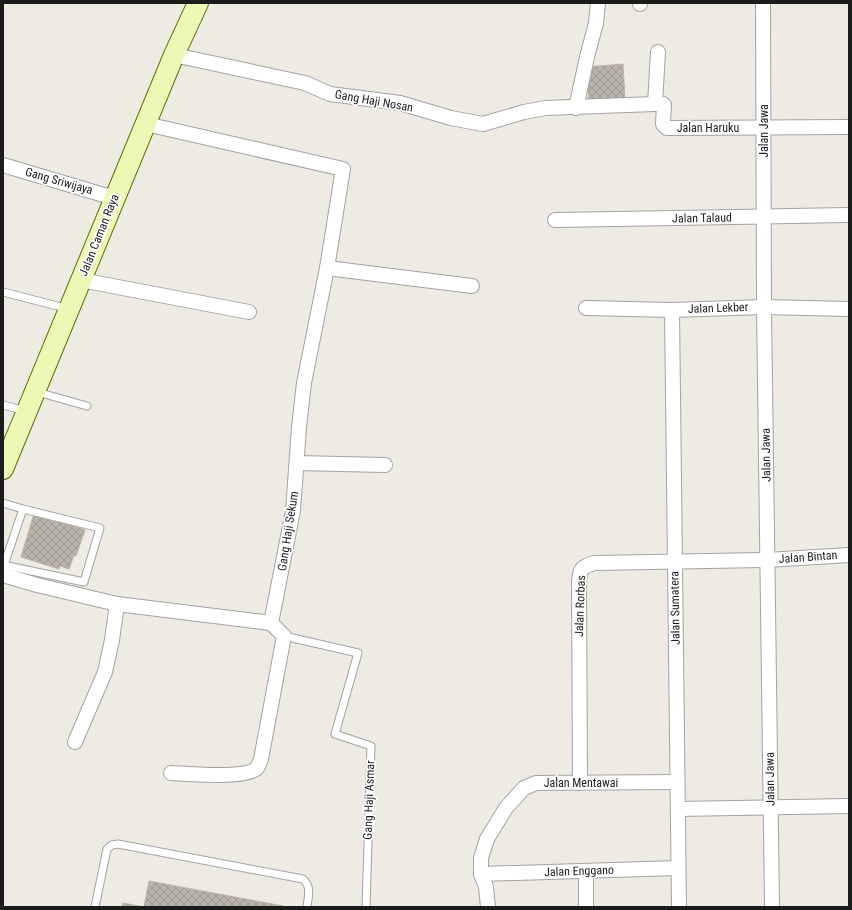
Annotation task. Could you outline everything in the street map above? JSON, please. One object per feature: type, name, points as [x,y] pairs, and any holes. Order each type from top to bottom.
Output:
[{"type":"main road","name":"Jalan Caman Raya","points":[[3,469],[114,198],[174,55],[198,3]]},
{"type":"street","points":[[576,108],[596,23],[598,3]]},
{"type":"street","name":"Jalan Jawa","points":[[763,3],[764,307],[772,907]]},
{"type":"street","points":[[655,104],[658,52]]},
{"type":"street","name":"Gang Haji Nosan","points":[[174,55],[305,83],[330,94],[400,103],[451,118],[483,124],[524,112],[545,108],[655,104]]},
{"type":"street","name":"Jalan Haruku","points":[[655,104],[664,105],[663,124],[667,128],[764,128]]},
{"type":"street","name":"Gang Haji Sekum","points":[[146,124],[343,169],[327,268],[304,383],[293,511],[271,623]]},
{"type":"street","points":[[764,128],[849,127]]},
{"type":"street","name":"Gang Sriwijaya","points":[[3,165],[114,198]]},
{"type":"street","name":"Jalan Talaud","points":[[555,220],[764,218],[849,215]]},
{"type":"street","points":[[327,268],[472,286]]},
{"type":"street","points":[[81,280],[249,312]]},
{"type":"street","name":"Jalan Lekber","points":[[586,308],[672,310],[764,307],[849,309]]},
{"type":"street","name":"Jalan Sumatera","points":[[672,310],[679,907]]},
{"type":"street","points":[[296,463],[385,465]]},
{"type":"street","name":"Jalan Bintan","points":[[767,560],[849,555]]},
{"type":"street","name":"Jalan Rorbas","points":[[580,783],[580,572],[584,567],[594,564],[767,560]]},
{"type":"street","points":[[3,568],[37,585],[117,604],[271,623],[284,636],[261,759],[257,768],[250,772],[236,775],[194,775],[171,773]]},
{"type":"street","points":[[75,742],[105,672],[112,640],[117,604]]},
{"type":"street","name":"Jalan Mentawai","points":[[488,907],[486,887],[481,874],[481,858],[487,839],[506,808],[524,788],[536,783],[677,782]]},
{"type":"street","points":[[678,809],[849,806]]},
{"type":"street","name":"Jalan Enggano","points":[[481,874],[678,868]]},
{"type":"street","points":[[586,871],[586,907]]},
{"type":"lane","points":[[3,292],[69,309]]},
{"type":"lane","points":[[35,391],[87,406]]},
{"type":"lane","points":[[3,405],[26,411]]},
{"type":"lane","points":[[3,503],[100,528],[84,582],[3,568],[23,509]]},
{"type":"lane","name":"Gang Haji Asmar","points":[[284,636],[358,653],[335,734],[371,746],[366,907]]},
{"type":"lane","points":[[95,907],[107,849],[112,845],[118,844],[303,879],[309,887],[307,907]]},
{"type":"building","points":[[623,64],[625,99],[589,101],[586,67]]},
{"type":"building","points":[[34,514],[85,530],[76,556],[74,555],[69,569],[60,566],[59,569],[21,557]]},
{"type":"building","points":[[149,881],[283,906],[144,907]]},
{"type":"building","points":[[123,903],[143,907],[122,907]]}]
